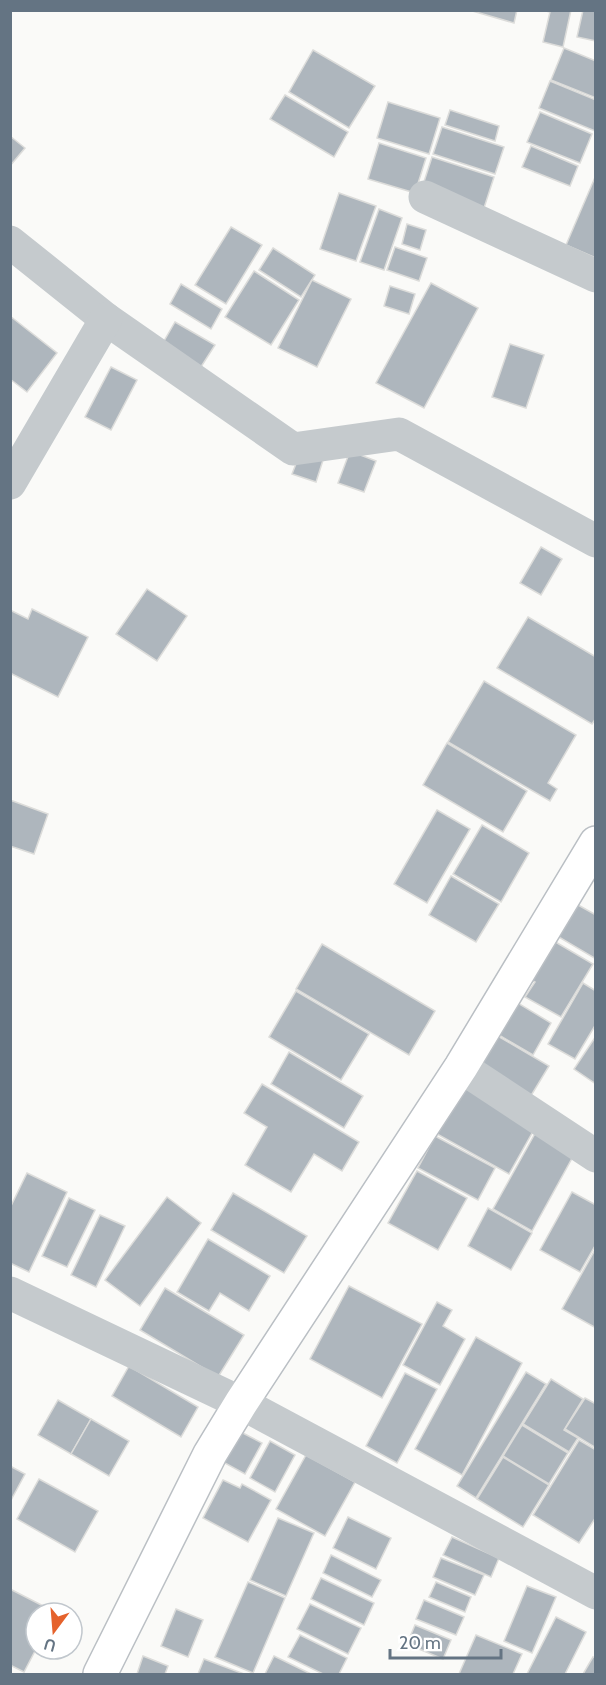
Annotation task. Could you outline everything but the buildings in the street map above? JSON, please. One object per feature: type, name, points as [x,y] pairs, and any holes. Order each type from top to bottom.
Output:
[{"type":"street","points":[[425,197],[596,276]]},
{"type":"street","points":[[10,242],[106,319],[293,449],[399,434],[596,541]]},
{"type":"street","points":[[10,483],[106,319]]},
{"type":"street","points":[[100,1674],[210,1454],[461,1067],[596,843]]},
{"type":"street","points":[[461,1067],[596,1156]]},
{"type":"street","points":[[10,1293],[241,1403],[596,1593]]}]
